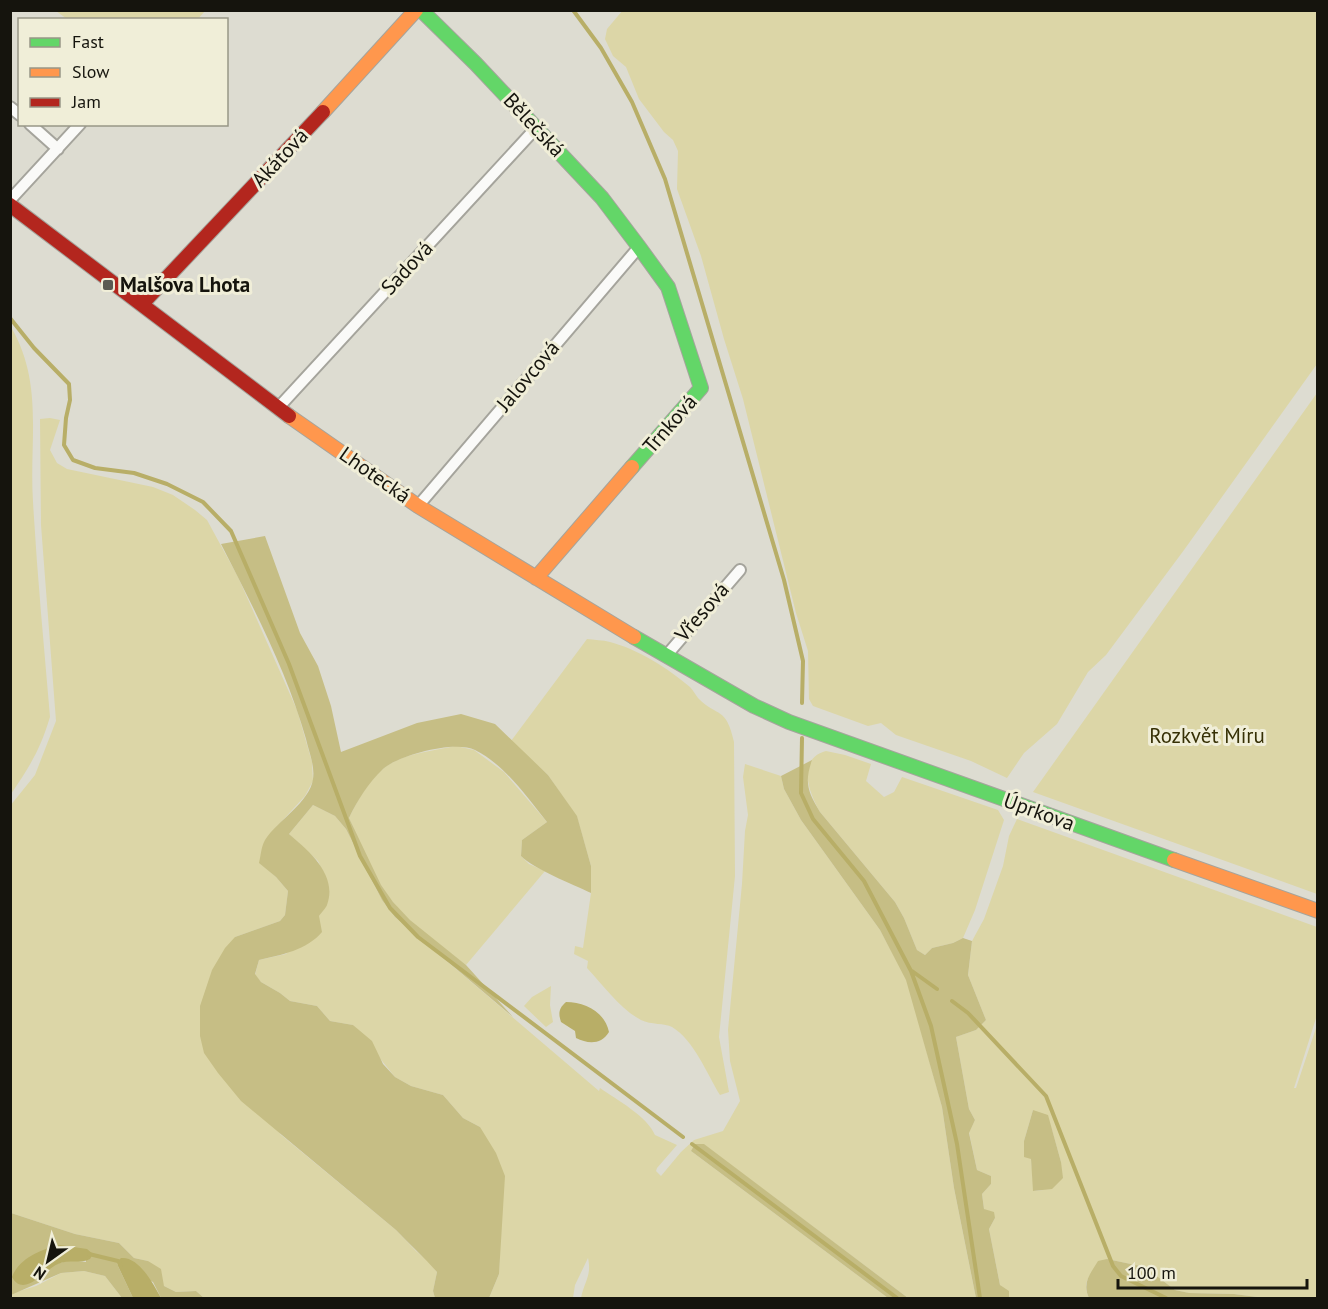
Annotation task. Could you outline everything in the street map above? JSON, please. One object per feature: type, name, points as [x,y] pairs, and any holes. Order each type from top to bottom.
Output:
[{"type":"street","name":"Akátová","points":[[142,304],[298,140],[416,10]]},
{"type":"street","name":"Bělečská","points":[[421,10],[602,198],[639,247]]},
{"type":"street","points":[[32,126],[58,149]]},
{"type":"street","points":[[10,200],[78,126]]},
{"type":"street","name":"Sadová","points":[[278,408],[536,128]]},
{"type":"street","name":"Lhotecká","points":[[10,205],[278,408],[418,506],[666,656],[763,710]]},
{"type":"street","name":"Jalovcová","points":[[418,506],[639,247]]},
{"type":"street","name":"Trnková","points":[[536,578],[701,388],[668,287],[639,247]]},
{"type":"street","name":"Vřesová","points":[[666,656],[740,570]]},
{"type":"street","name":"Úprkova","points":[[763,710],[821,734],[1317,911]]},
{"type":"green space","points":[[623,10],[1317,11],[1317,364],[1106,655],[1088,672],[1057,724],[1024,753],[1007,778],[971,761],[896,735],[881,723],[868,726],[813,706],[809,699],[808,651],[796,613],[743,399],[701,256],[677,189],[678,151],[673,140],[664,132],[639,99],[626,67],[613,56],[605,39],[607,29]]},
{"type":"green space","points":[[56,11],[205,11],[199,18],[66,18]]},
{"type":"green space","points":[[11,327],[28,370],[31,391],[33,502],[50,717],[34,757],[11,794]]},
{"type":"green space","name":"Rozkvět Míru","points":[[1317,393],[1317,894],[1033,792]]},
{"type":"green space","points":[[40,419],[60,420],[50,450],[57,463],[67,469],[153,487],[173,495],[207,520],[238,577],[297,710],[312,762],[313,781],[305,796],[270,834],[260,863],[288,891],[285,915],[280,921],[235,937],[280,1134],[396,1230],[429,1262],[437,1272],[433,1291],[435,1298],[204,1298],[196,1291],[176,1292],[164,1286],[148,1261],[134,1258],[119,1243],[75,1234],[11,1213],[10,806],[35,775],[56,721],[41,525]]},
{"type":"green space","points":[[587,639],[620,645],[662,666],[690,687],[705,704],[720,714],[728,723],[731,731],[734,742],[735,876],[719,1037],[729,1092],[720,1095],[699,1058],[680,1033],[672,1027],[645,1022],[633,1015],[587,968],[588,961],[574,954],[575,946],[583,948],[591,893],[591,866],[577,817],[548,775],[511,741]]},
{"type":"green space","points":[[456,746],[474,750],[504,772],[547,822],[522,840],[521,856],[529,864],[545,871],[466,965],[420,929],[389,898],[372,870],[349,818],[373,778],[384,768],[409,756]]},
{"type":"green space","points":[[826,751],[871,764],[866,781],[884,797],[894,792],[902,777],[998,810],[1004,820],[975,910],[963,938],[932,948],[925,955],[917,950],[895,902],[820,812],[812,796],[808,769],[811,761],[817,755]]},
{"type":"green space","points":[[745,764],[781,776],[784,789],[801,820],[880,930],[907,980],[942,1107],[954,1188],[976,1298],[908,1298],[703,1144],[691,1151],[888,1298],[581,1298],[588,1274],[588,1258],[575,1285],[573,1298],[489,1298],[499,1274],[500,1239],[480,1127],[463,1118],[443,1095],[411,1086],[395,1077],[353,1025],[330,1021],[317,1006],[290,1001],[261,982],[255,975],[259,960],[286,954],[319,916],[324,874],[318,861],[289,834],[313,805],[335,816],[346,829],[382,900],[395,917],[599,1091],[600,1088],[631,1109],[646,1122],[655,1135],[677,1145],[657,1168],[656,1171],[661,1176],[694,1140],[723,1131],[740,1101],[730,1061],[728,1030],[748,815],[743,777]]},
{"type":"green space","points":[[1017,819],[1317,927],[1317,1015],[1294,1088],[1296,1088],[1317,1025],[1317,1298],[1265,1298],[1234,1294],[1188,1293],[1175,1290],[1145,1267],[1107,1259],[1089,1276],[1086,1286],[1089,1298],[1009,1298],[1000,1285],[989,1229],[995,1218],[984,1209],[982,1194],[991,1184],[991,1176],[977,1170],[969,1132],[975,1120],[969,1109],[956,1037],[976,1030],[986,1020],[968,975],[972,941],[984,919],[1003,866],[1009,836]],"holes":[[[1033,1110],[1052,1130],[1061,1169],[1043,1190],[1034,1191],[1031,1159],[1024,1141]]]},
{"type":"green space","points":[[551,986],[550,1005],[553,1022],[546,1027],[524,1006],[532,997]]},
{"type":"green space","points":[[84,1271],[105,1276],[122,1298],[11,1298],[13,1293],[36,1286],[61,1273]]},
{"type":"shaded area","points":[[265,536],[300,633],[318,666],[331,706],[341,752],[417,723],[461,714],[495,724],[548,775],[577,816],[591,866],[591,893],[544,871],[521,856],[522,840],[547,822],[506,773],[486,756],[466,747],[428,750],[391,763],[368,786],[349,818],[381,885],[393,902],[410,920],[466,965],[513,1017],[395,917],[382,900],[346,829],[335,816],[313,805],[289,834],[313,856],[329,884],[327,905],[319,916],[322,932],[301,947],[285,954],[259,960],[255,974],[261,982],[290,1001],[317,1006],[330,1021],[353,1025],[372,1041],[383,1064],[395,1077],[411,1086],[443,1095],[463,1118],[480,1127],[496,1153],[505,1176],[499,1274],[489,1298],[435,1298],[433,1291],[437,1272],[396,1230],[241,1101],[204,1053],[200,1036],[200,1006],[212,970],[225,948],[235,937],[280,921],[285,915],[288,891],[259,863],[261,851],[270,833],[306,796],[313,779],[310,754],[289,689],[221,544]]},
{"type":"shaded area","points":[[812,760],[808,787],[816,805],[895,902],[917,950],[925,955],[932,948],[963,938],[972,941],[968,975],[986,1020],[976,1030],[956,1037],[969,1109],[975,1120],[969,1133],[977,1170],[991,1176],[991,1184],[982,1194],[984,1209],[994,1212],[995,1218],[989,1229],[1000,1285],[1009,1291],[1009,1298],[976,1298],[954,1188],[942,1107],[906,980],[880,930],[801,820],[784,789],[781,776]]},
{"type":"shaded area","points":[[566,1002],[587,1006],[599,1014],[607,1025],[609,1032],[606,1036],[594,1042],[576,1038],[575,1031],[560,1019],[559,1013]]},
{"type":"shaded area","points":[[1033,1110],[1048,1115],[1061,1162],[1063,1178],[1052,1189],[1033,1191],[1031,1159],[1024,1157],[1024,1141]]},
{"type":"shaded area","points":[[695,1144],[704,1144],[908,1298],[888,1298],[691,1151]]},
{"type":"shaded area","points":[[11,1213],[75,1234],[119,1243],[134,1258],[148,1261],[161,1269],[164,1286],[176,1292],[196,1291],[204,1298],[161,1298],[153,1282],[118,1266],[133,1298],[122,1298],[105,1276],[84,1271],[61,1273],[11,1295]],"holes":[[[86,1249],[86,1262],[70,1260],[56,1264]]]},
{"type":"shaded area","points":[[60,1245],[87,1249],[93,1254],[90,1259],[58,1264],[28,1284],[17,1283],[12,1277],[15,1270],[26,1260],[39,1252]]},
{"type":"shaded area","points":[[121,1258],[140,1266],[161,1298],[133,1298],[118,1266]]},
{"type":"shaded area","points":[[1107,1259],[1145,1267],[1175,1290],[1265,1298],[1089,1298],[1086,1288],[1090,1274],[1098,1261]]},
{"type":"waterway","points":[[573,10],[601,48],[632,102],[665,179],[784,580],[803,661],[802,703]]},
{"type":"waterway","points":[[10,318],[34,348],[69,384],[70,400],[64,445],[73,460],[95,468],[134,473],[167,484],[203,502],[231,531],[289,664],[360,856],[390,908],[418,937],[683,1137]]},
{"type":"waterway","points":[[802,738],[801,793],[813,819],[864,881],[911,971],[931,1026],[957,1144],[980,1298]]},
{"type":"waterway","points":[[912,971],[937,989]]},
{"type":"waterway","points":[[952,1001],[968,1013],[1046,1096],[1113,1266],[1121,1276],[1166,1298]]},
{"type":"waterway","points":[[692,1144],[897,1298]]},
{"type":"waterway","points":[[89,1254],[118,1261],[121,1265]]},
{"type":"traffic: fast","points":[[421,10],[476,64],[602,198],[668,287],[701,388],[632,467]]},
{"type":"traffic: fast","points":[[634,637],[754,706],[789,722],[1174,860]]},
{"type":"traffic: slow","points":[[323,112],[416,10]]},
{"type":"traffic: slow","points":[[289,416],[418,506],[634,637]]},
{"type":"traffic: slow","points":[[536,578],[632,467]]},
{"type":"traffic: slow","points":[[1174,860],[1318,911]]},
{"type":"traffic: jam","points":[[142,304],[323,112]]},
{"type":"traffic: jam","points":[[10,205],[289,416]]},
{"type":"place","name":"Malšova Lhota","points":[[108,285]]}]
